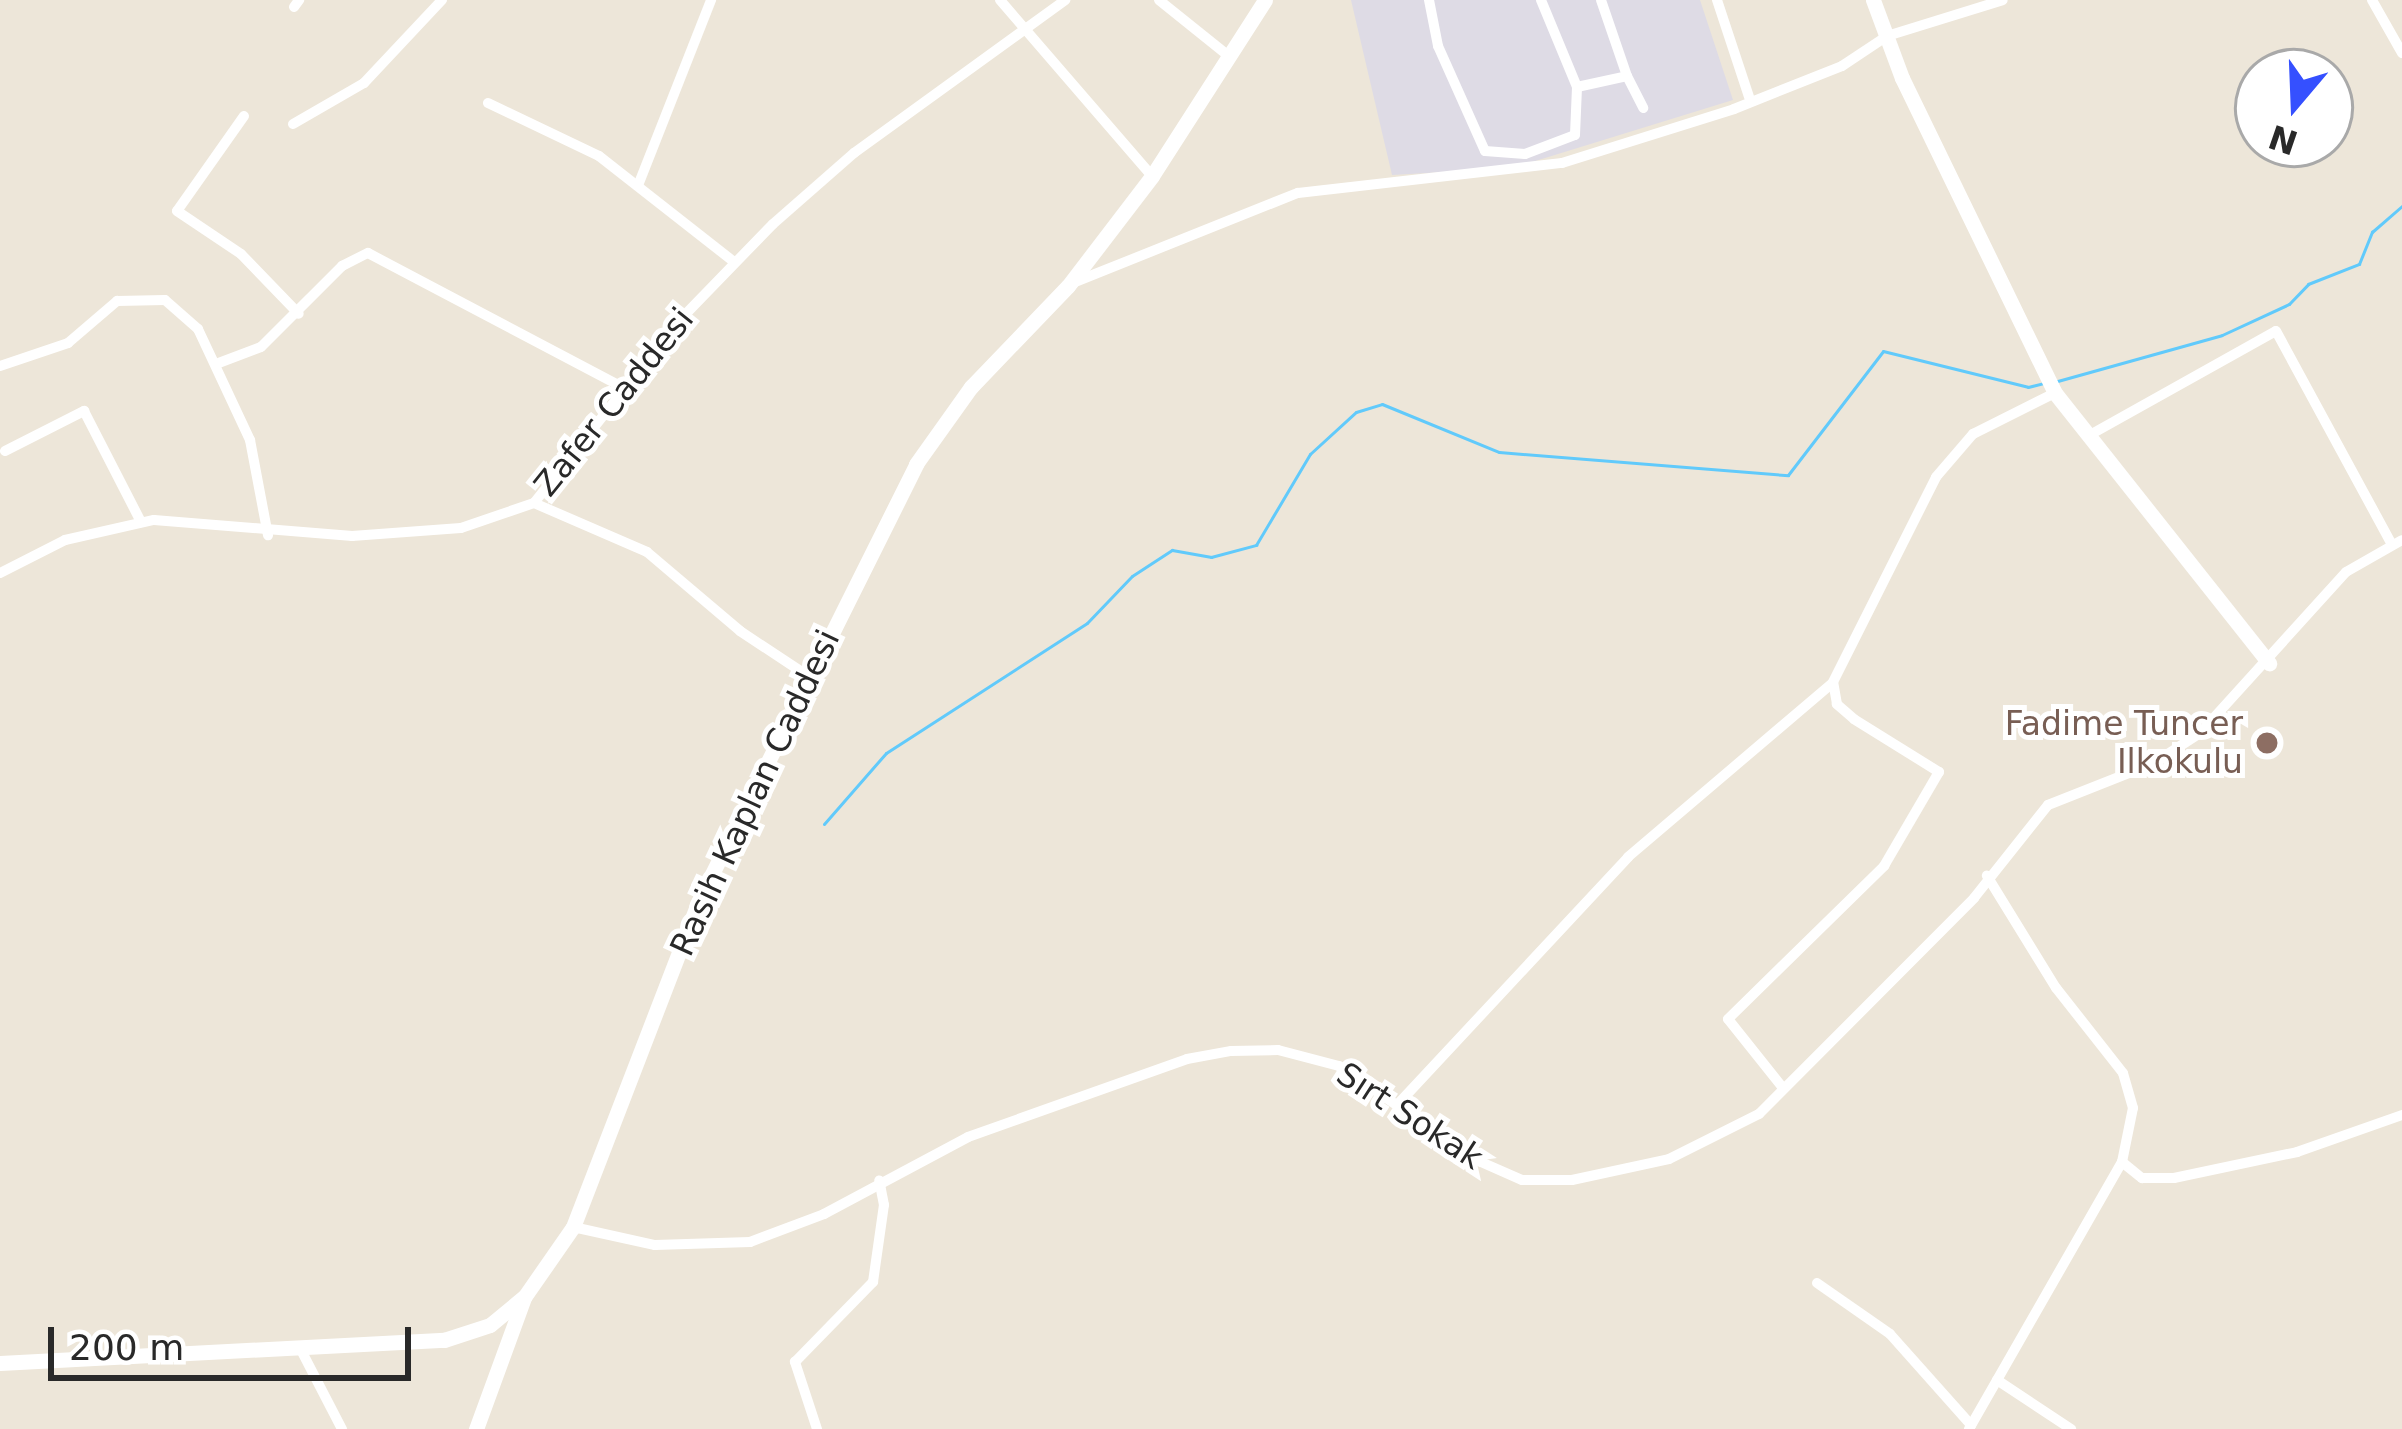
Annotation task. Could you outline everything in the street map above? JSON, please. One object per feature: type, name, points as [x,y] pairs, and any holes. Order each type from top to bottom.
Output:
[{"type":"street","points":[[293,124],[364,83],[442,0]]},
{"type":"street","points":[[639,183],[711,0]]},
{"type":"street","points":[[1000,0],[1027,23],[1152,176]]},
{"type":"street","name":"Zafer Caddesi","points":[[0,573],[65,541],[141,522],[180,519],[268,535],[461,528],[534,503],[734,262],[854,153],[1027,23],[1065,0]]},
{"type":"street","points":[[1159,0],[1230,57]]},
{"type":"street","name":"Rasih Kaplan Caddesi","points":[[0,1363],[444,1340],[490,1325],[525,1296],[573,1227],[701,896],[808,676],[940,426],[1068,286],[1152,176],[1265,0]]},
{"type":"street","points":[[1429,0],[1438,46],[1485,151],[1525,154],[1575,134],[1577,87],[1541,0]]},
{"type":"street","points":[[1601,0],[1643,108]]},
{"type":"street","points":[[1717,0],[1748,98]]},
{"type":"street","points":[[1874,0],[1886,36],[2055,392],[2269,663]]},
{"type":"street","points":[[1068,286],[1152,245],[1298,193],[1516,174],[1734,109],[1748,98],[1842,66],[1886,36],[2003,0]]},
{"type":"street","points":[[2372,0],[2402,53]]},
{"type":"street","points":[[1577,87],[1627,76]]},
{"type":"street","points":[[488,103],[639,183],[734,262]]},
{"type":"street","points":[[244,116],[177,212],[242,254],[299,314]]},
{"type":"street","points":[[216,364],[261,347],[342,266],[368,254],[628,390]]},
{"type":"street","points":[[0,366],[68,343],[117,301],[149,296],[198,329],[216,364],[257,460],[268,535]]},
{"type":"street","points":[[2088,436],[2276,332],[2397,542]]},
{"type":"street","points":[[1399,1104],[1628,857],[1833,682],[1936,477],[1973,434],[2055,392]]},
{"type":"street","points":[[2,449],[84,411],[141,522]]},
{"type":"street","points":[[534,503],[647,552],[740,632],[808,676]]},
{"type":"street","name":"Sırt Sokak","points":[[573,1227],[655,1245],[750,1242],[824,1214],[879,1180],[968,1138],[1187,1059],[1231,1051],[1315,1058],[1399,1104],[1504,1176],[1572,1180],[1669,1159],[1759,1114],[1987,876],[2048,805],[2178,748],[2269,663],[2346,572],[2397,542]]},
{"type":"street","points":[[1784,1088],[1727,1019],[1884,866],[1939,772],[1854,719],[1837,704],[1833,682]]},
{"type":"street","points":[[1817,1283],[1890,1334],[1970,1427],[2122,1162],[2130,1088],[1987,876]]},
{"type":"street","points":[[2122,1162],[2142,1178],[2174,1178],[2296,1152],[2402,1115]]},
{"type":"street","points":[[817,1429],[796,1362],[873,1282],[884,1205],[879,1180]]},
{"type":"street","points":[[476,1429],[525,1296]]},
{"type":"street","points":[[301,1350],[342,1429]]},
{"type":"street","points":[[1997,1380],[2071,1429]]},
{"type":"shaded area","points":[[1351,0],[1700,0],[1733,100],[1513,168],[1392,175]]},
{"type":"waterway","points":[[2054,382],[2222,335],[2289,304],[2308,284],[2359,264],[2372,232],[2402,206]]},
{"type":"waterway","points":[[824,824],[886,753],[1087,623],[1132,576],[1172,550],[1211,557],[1256,545],[1310,454],[1356,412],[1382,404],[1499,452],[1788,475],[1883,351],[2028,387],[2044,383]]},
{"type":"place","name":"Fadime Tuncer Ilkokulu","points":[[2267,743]]}]
